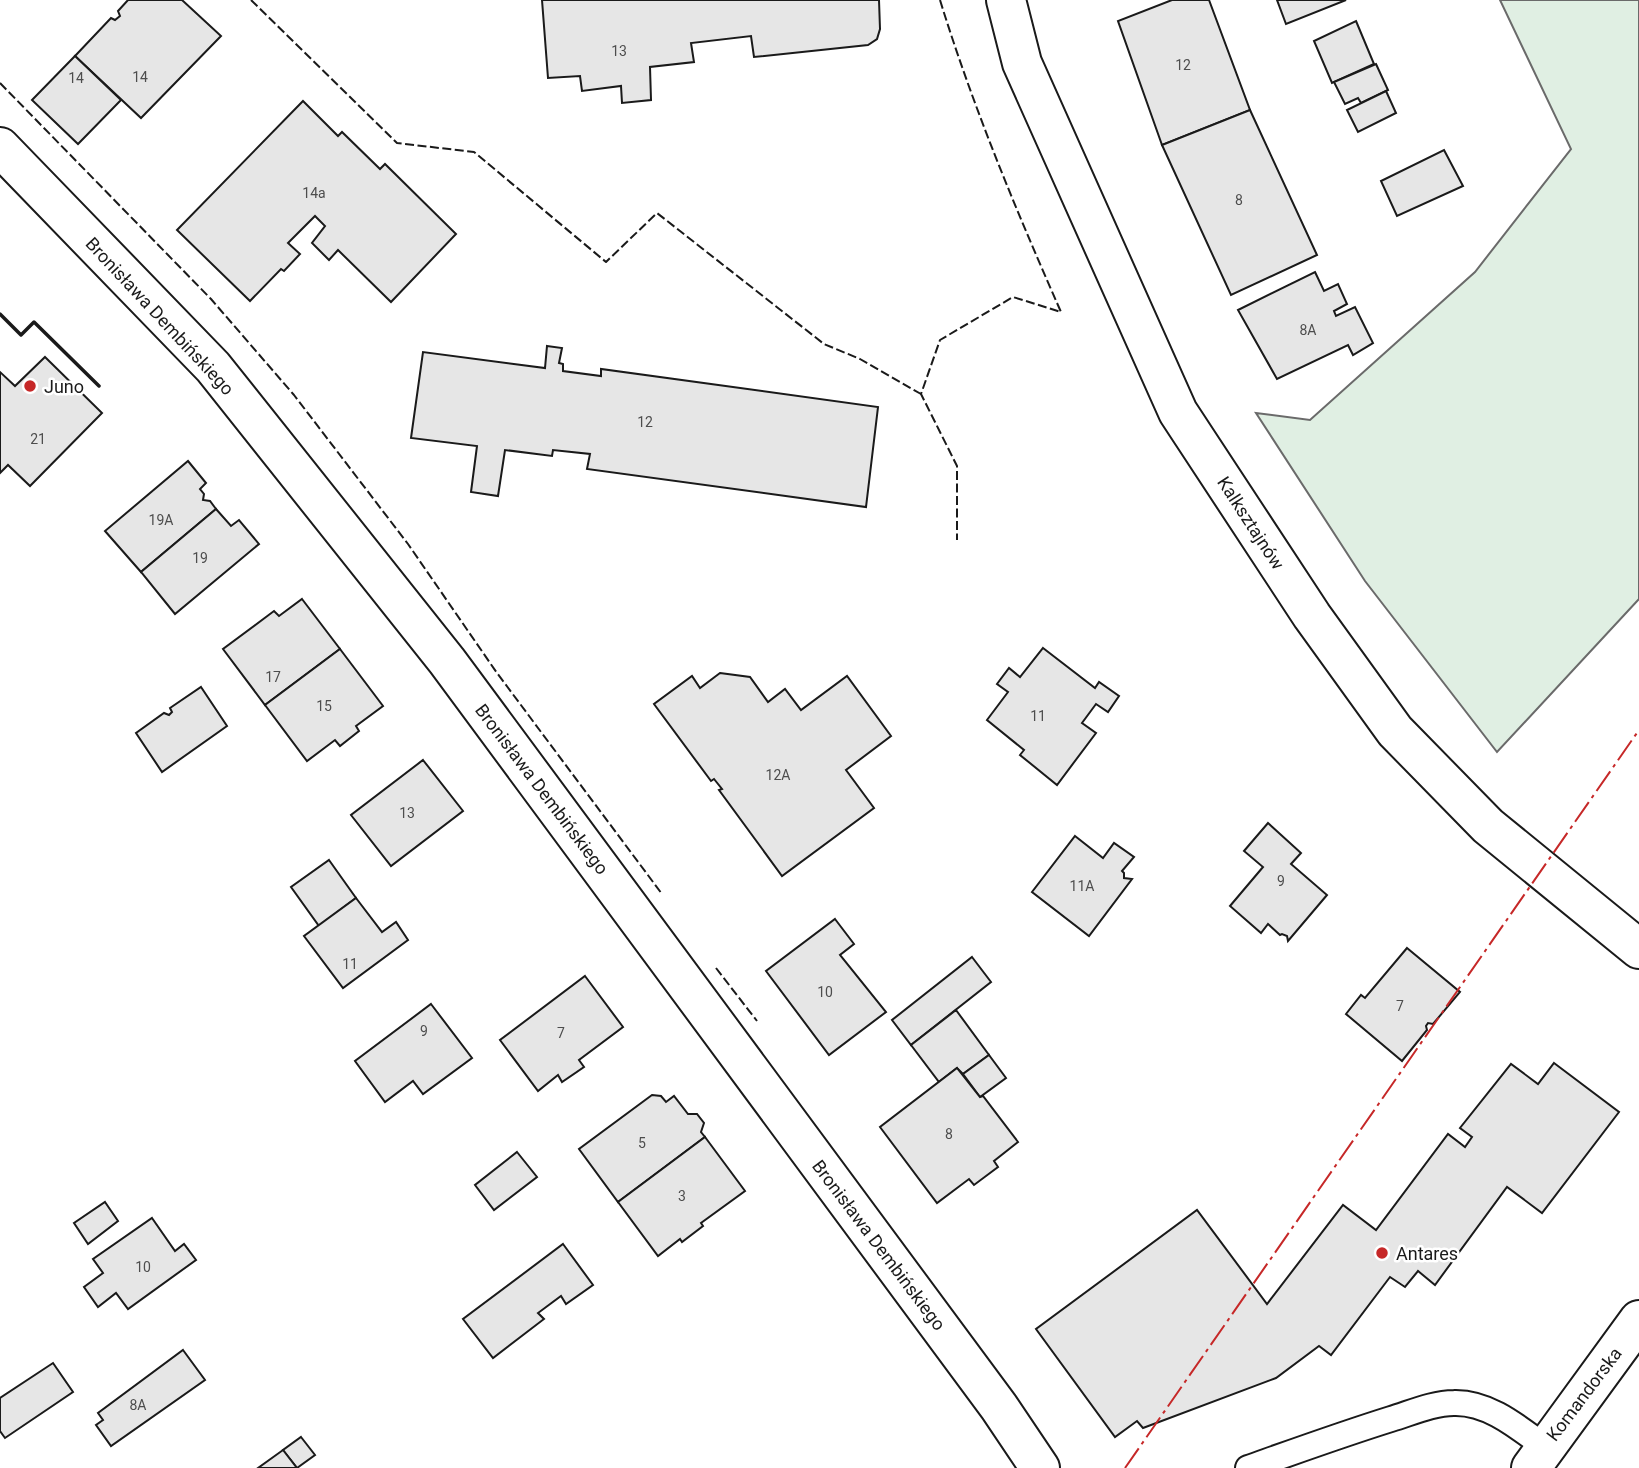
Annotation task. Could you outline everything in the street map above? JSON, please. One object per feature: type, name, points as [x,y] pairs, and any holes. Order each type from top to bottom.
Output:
[{"type":"street","name":"Kalksztajnów","points":[[1006,0],[1022,63],[1178,412],[1312,616],[1395,731],[1488,827],[1639,948]]},
{"type":"street","name":"Bronisława Dembińskiego","points":[[0,146],[212,367],[447,661],[999,1407],[1040,1468]]},
{"type":"street","name":"Komandorska","points":[[1538,1457],[1639,1320]]},
{"type":"lane","points":[[1248,1468],[1339,1435],[1431,1407],[1455,1403],[1490,1411],[1510,1422],[1538,1457]]},
{"type":"green space","points":[[1500,0],[1639,0],[1639,599],[1497,752],[1365,581],[1256,413],[1310,420],[1475,272],[1571,149]]},
{"type":"building","points":[[128,0],[182,0],[221,36],[141,118],[75,56],[111,18],[115,20],[120,16],[118,11]]},
{"type":"building","points":[[542,0],[879,0],[880,29],[877,39],[868,45],[754,57],[751,36],[691,43],[694,62],[650,67],[651,100],[622,103],[621,86],[582,91],[580,76],[548,78]]},
{"type":"building","points":[[1172,0],[1209,0],[1250,110],[1162,145],[1118,21]]},
{"type":"building","points":[[1277,0],[1346,0],[1286,24]]},
{"type":"building","points":[[1356,21],[1374,64],[1332,83],[1314,41]]},
{"type":"building","points":[[75,56],[121,100],[78,144],[32,100]]},
{"type":"building","points":[[1376,64],[1388,90],[1361,103],[1358,98],[1345,104],[1334,82]]},
{"type":"building","points":[[1386,91],[1396,113],[1358,132],[1347,110]]},
{"type":"building","points":[[303,101],[338,136],[342,132],[380,169],[385,164],[456,234],[391,302],[338,250],[329,260],[312,243],[325,226],[315,216],[288,243],[300,254],[250,301],[177,230]]},
{"type":"building","points":[[1250,110],[1317,255],[1231,295],[1162,145]]},
{"type":"building","points":[[1444,150],[1463,186],[1397,216],[1381,181]]},
{"type":"building","points":[[1315,272],[1324,291],[1338,284],[1347,304],[1334,311],[1336,316],[1355,307],[1373,343],[1353,355],[1348,345],[1277,379],[1238,310]]},
{"type":"building","points":[[547,346],[562,348],[559,363],[563,364],[563,371],[601,376],[601,369],[878,407],[866,507],[587,469],[590,454],[553,450],[552,456],[505,450],[498,496],[471,492],[477,446],[411,438],[423,352],[545,368]]},
{"type":"building","points":[[45,357],[102,413],[30,486],[8,465],[0,473],[0,372],[15,386]]},
{"type":"building","points":[[188,461],[206,483],[200,489],[204,494],[203,500],[210,501],[216,509],[141,572],[105,531]]},
{"type":"building","points":[[216,509],[231,526],[239,520],[259,544],[175,614],[141,572]]},
{"type":"building","points":[[302,599],[340,649],[265,705],[223,649],[274,611],[279,616]]},
{"type":"building","points":[[1043,648],[1095,688],[1099,682],[1119,696],[1108,712],[1096,704],[1082,723],[1096,733],[1057,785],[1020,755],[1024,750],[987,720],[1008,692],[997,684],[1009,668],[1020,677]]},
{"type":"building","points":[[340,649],[383,706],[356,726],[359,731],[340,746],[335,740],[307,761],[265,705]]},
{"type":"building","points":[[720,673],[750,677],[768,702],[785,689],[801,710],[847,676],[891,736],[846,770],[874,808],[782,876],[719,790],[722,789],[714,779],[711,781],[654,704],[692,676],[700,688]]},
{"type":"building","points":[[201,687],[227,726],[162,772],[136,733],[164,713],[169,715],[172,712],[170,708]]},
{"type":"building","points":[[423,760],[463,811],[391,866],[351,815]]},
{"type":"building","points":[[1268,823],[1301,853],[1291,864],[1327,895],[1288,941],[1287,936],[1280,935],[1268,924],[1261,933],[1230,906],[1263,867],[1244,851]]},
{"type":"building","points":[[1075,836],[1103,858],[1114,843],[1134,857],[1122,871],[1124,878],[1132,879],[1089,936],[1032,892]]},
{"type":"building","points":[[329,860],[356,898],[319,926],[291,887]]},
{"type":"building","points":[[356,898],[382,932],[396,922],[408,940],[343,988],[304,936]]},
{"type":"building","points":[[835,919],[854,944],[840,955],[886,1012],[829,1055],[766,971]]},
{"type":"building","points":[[1407,948],[1460,992],[1433,1024],[1428,1023],[1427,1030],[1402,1061],[1346,1014],[1361,995],[1365,998]]},
{"type":"building","points":[[972,957],[991,982],[911,1045],[892,1020]]},
{"type":"building","points":[[585,976],[623,1027],[579,1060],[584,1067],[562,1082],[558,1075],[538,1091],[500,1040]]},
{"type":"building","points":[[431,1004],[472,1058],[423,1094],[413,1081],[385,1102],[355,1061]]},
{"type":"building","points":[[956,1010],[989,1055],[963,1074],[957,1068],[939,1082],[911,1045]]},
{"type":"building","points":[[989,1055],[1006,1078],[980,1097],[963,1074]]},
{"type":"building","name":"Antares","points":[[1554,1063],[1619,1112],[1542,1213],[1507,1187],[1435,1285],[1418,1271],[1405,1287],[1390,1277],[1331,1355],[1319,1346],[1276,1378],[1143,1428],[1137,1421],[1115,1437],[1036,1329],[1197,1210],[1267,1304],[1343,1205],[1376,1230],[1448,1134],[1465,1147],[1472,1137],[1460,1128],[1511,1064],[1538,1084]]},
{"type":"building","points":[[957,1068],[980,1097],[983,1096],[1018,1142],[994,1161],[998,1167],[974,1185],[969,1179],[937,1203],[880,1127]]},
{"type":"building","points":[[652,1095],[661,1096],[666,1102],[674,1096],[688,1114],[697,1114],[704,1123],[701,1132],[705,1137],[618,1202],[579,1149]]},
{"type":"building","points":[[705,1137],[745,1191],[701,1223],[703,1226],[682,1242],[680,1239],[658,1256],[618,1202]]},
{"type":"building","points":[[517,1152],[537,1177],[494,1210],[475,1185]]},
{"type":"building","points":[[105,1202],[118,1221],[88,1244],[74,1223]]},
{"type":"building","points":[[152,1218],[175,1251],[184,1244],[196,1260],[128,1309],[116,1293],[98,1307],[84,1287],[103,1273],[93,1259]]},
{"type":"building","points":[[563,1244],[593,1285],[566,1304],[561,1296],[538,1313],[544,1319],[493,1358],[463,1319]]},
{"type":"building","points":[[183,1350],[205,1380],[111,1446],[96,1425],[103,1420],[98,1413]]},
{"type":"building","points":[[53,1363],[73,1392],[5,1438],[0,1431],[0,1398]]},
{"type":"building","points":[[301,1437],[315,1455],[297,1468],[283,1450]]},
{"type":"building","points":[[283,1450],[297,1468],[258,1468]]},
{"type":"fence","points":[[251,0],[397,143],[474,152],[606,262],[657,213],[824,344],[860,359],[921,394]]},
{"type":"fence","points":[[940,0],[996,158],[1061,312],[1013,297],[940,340],[921,394],[957,466],[957,540]]},
{"type":"fence","points":[[0,83],[211,299],[294,395],[408,544],[497,673],[662,894]]},
{"type":"fence","points":[[716,968],[757,1021]]},
{"type":"wall","points":[[0,314],[21,335],[34,322],[99,386]]},
{"type":"power","points":[[1125,1468],[1639,730]]},
{"type":"place","name":"Juno","points":[[30,386]]},
{"type":"place","name":"Antares","points":[[1382,1253]]}]
